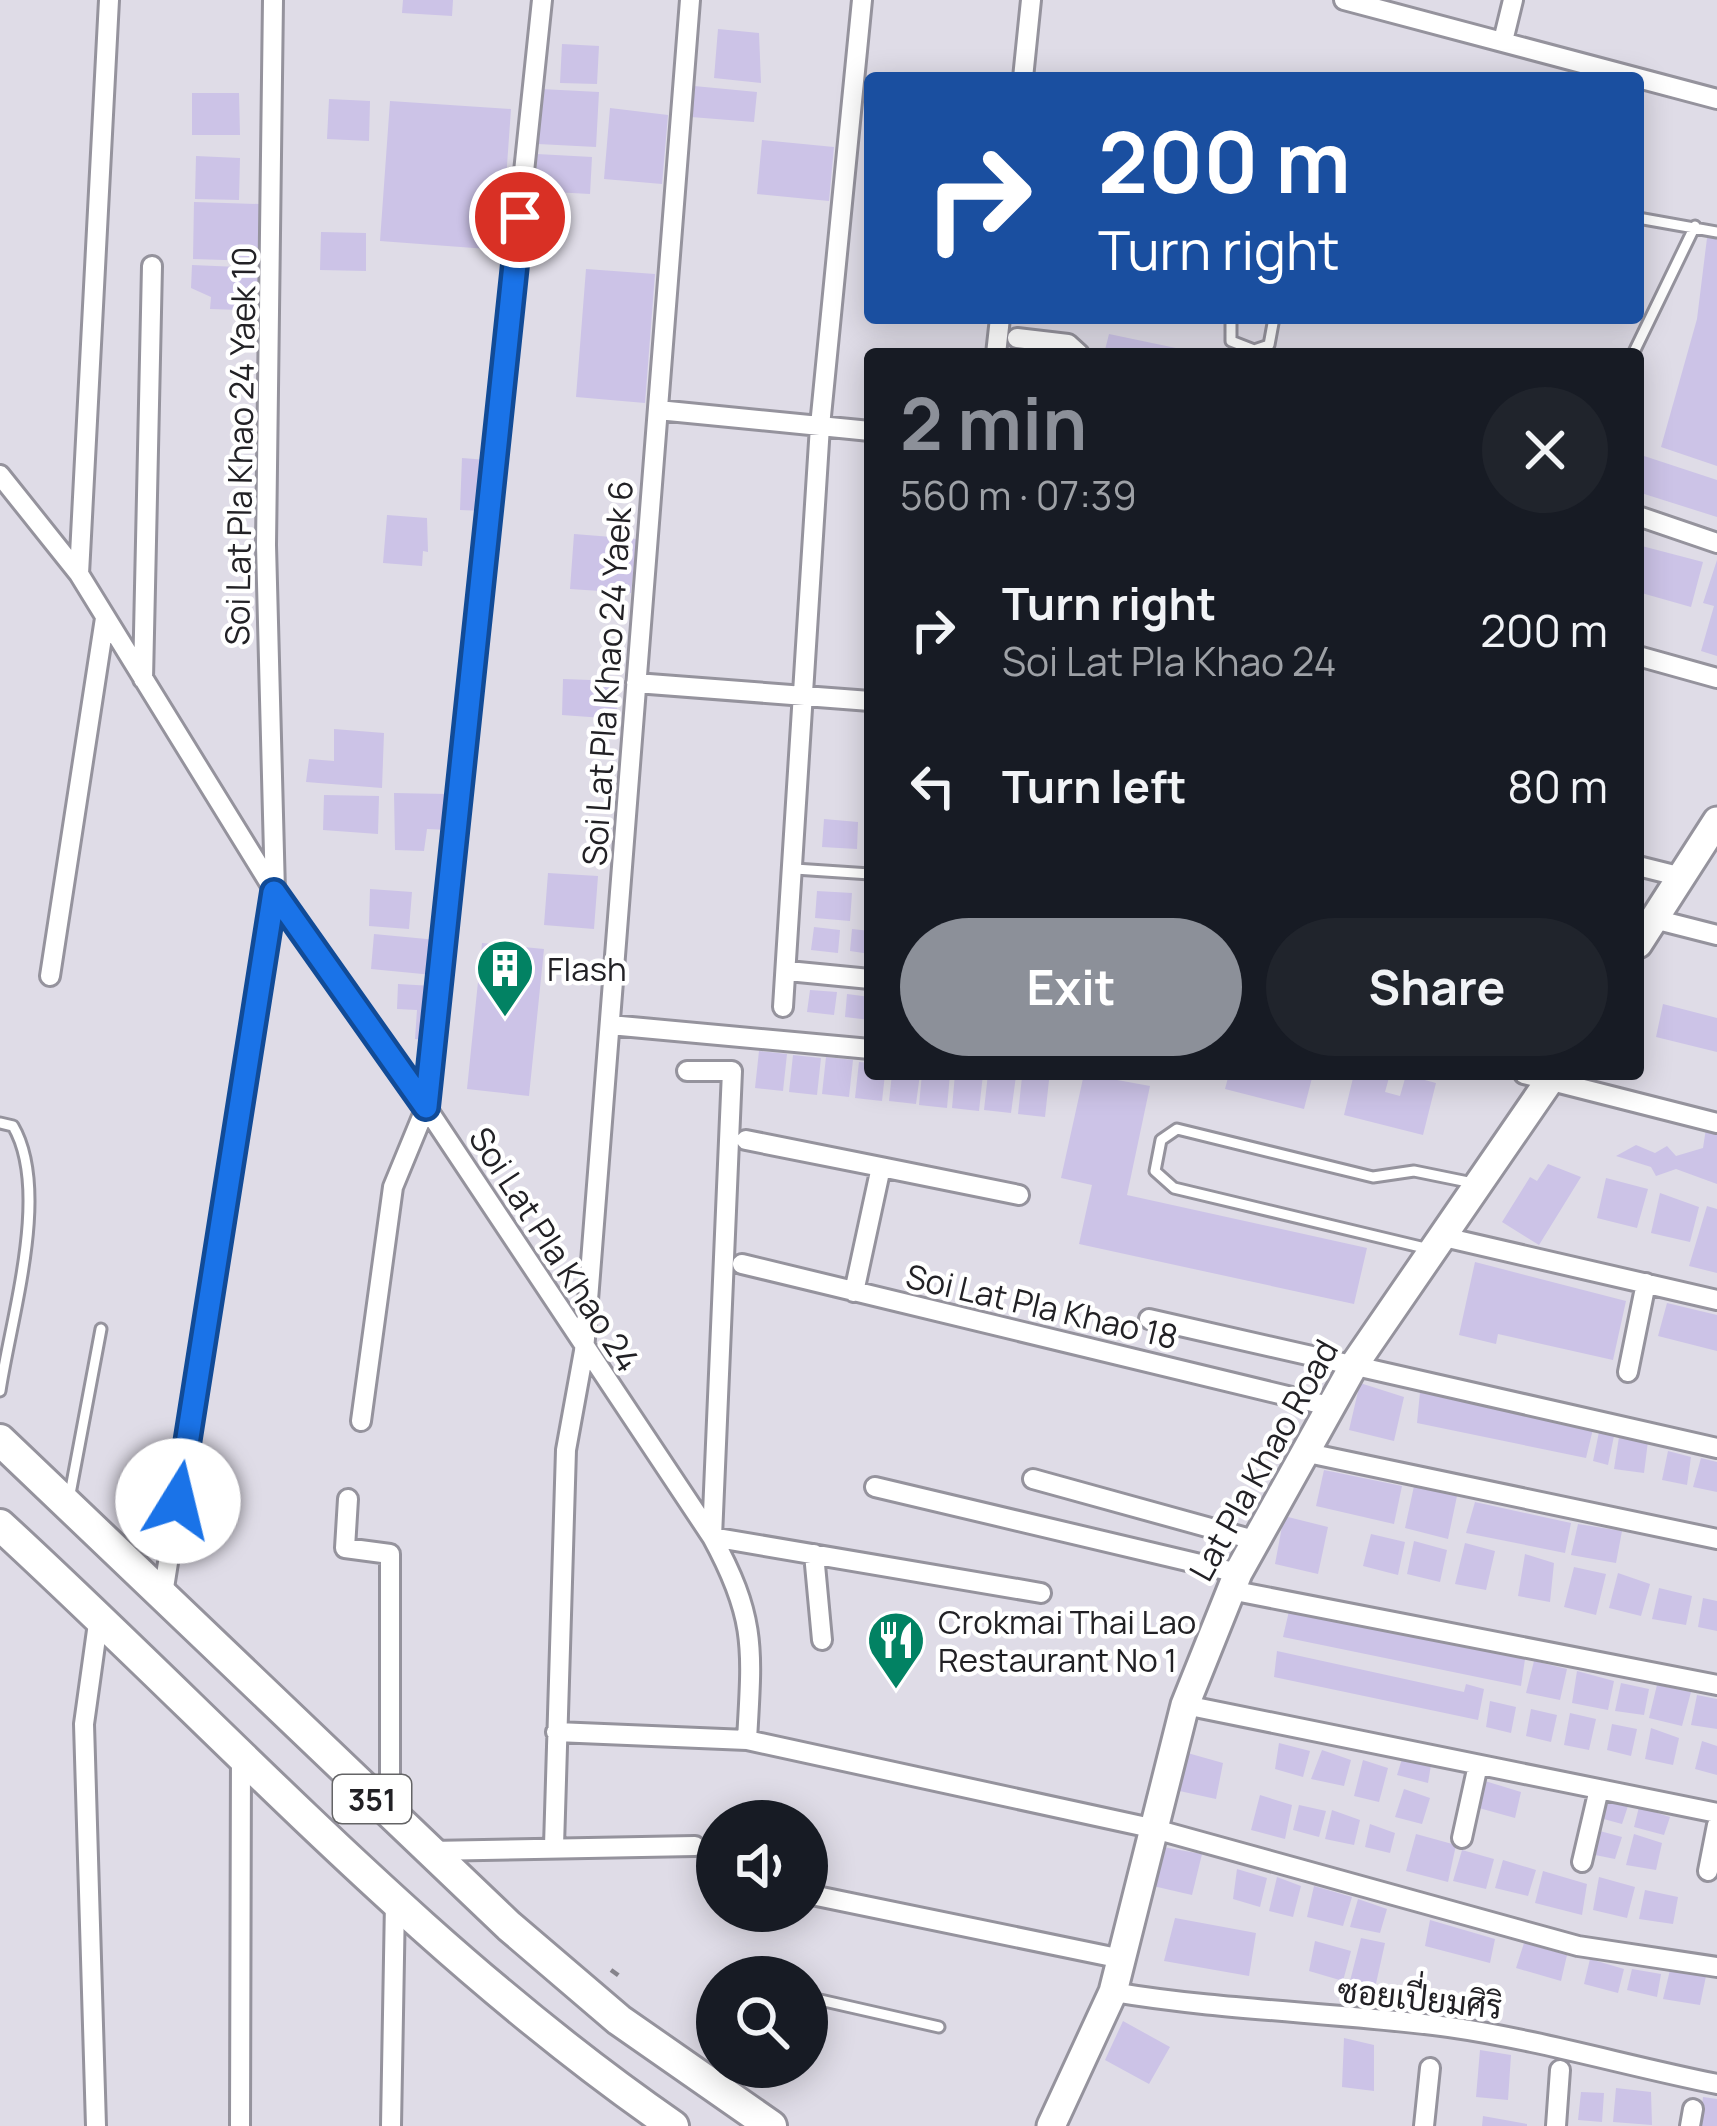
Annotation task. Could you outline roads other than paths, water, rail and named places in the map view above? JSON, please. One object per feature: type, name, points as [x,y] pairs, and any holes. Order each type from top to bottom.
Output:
[{"type":"main road","points":[[1644,935],[1717,821]]},
{"type":"main road","name":"Lat Pla Khao Road","points":[[1052,2124],[1113,1992],[1185,1705],[1234,1581],[1354,1365],[1480,1185],[1541,1080]]},
{"type":"main road","name":"351","points":[[0,1440],[427,1852],[620,2020],[696,2065]]},
{"type":"main road","name":"351","points":[[0,1525],[242,1751],[395,1903],[550,2035],[673,2126]]},
{"type":"main road","name":"351","points":[[727,2088],[771,2126]]},
{"type":"street","points":[[79,574],[109,0]]},
{"type":"street","name":"Soi Lat Pla Khao 24 Yaek 10","points":[[163,1594],[274,892],[266,545],[273,0]]},
{"type":"street","points":[[361,1421],[393,1187],[426,1107],[542,0]]},
{"type":"street","name":"Soi Lat Pla Khao 24 Yaek 6","points":[[554,1846],[566,1450],[584,1351],[690,0]]},
{"type":"street","points":[[783,1007],[820,426],[862,0]]},
{"type":"street","points":[[1024,72],[1031,0]]},
{"type":"street","points":[[1344,0],[1423,10],[1503,41],[1617,72]]},
{"type":"street","points":[[1503,41],[1513,0]]},
{"type":"street","points":[[1644,79],[1717,99]]},
{"type":"street","points":[[143,679],[152,266]]},
{"type":"street","points":[[1017,338],[1072,348]]},
{"type":"street","points":[[658,410],[864,430]]},
{"type":"street","name":"Soi Lat Pla Khao 24","points":[[0,475],[79,574],[274,892],[426,1107],[712,1537],[746,1607],[752,1637],[748,1740]]},
{"type":"street","points":[[1644,518],[1717,543]]},
{"type":"street","points":[[50,976],[105,618]]},
{"type":"street","points":[[1644,658],[1717,678]]},
{"type":"street","points":[[636,683],[864,701]]},
{"type":"street","points":[[1644,868],[1682,877]]},
{"type":"street","points":[[1654,919],[1717,935]]},
{"type":"street","points":[[788,971],[864,979]]},
{"type":"street","points":[[610,1025],[864,1048]]},
{"type":"street","points":[[687,1071],[732,1071],[712,1537],[1041,1593]]},
{"type":"street","points":[[1558,1080],[1717,1123]]},
{"type":"street","points":[[746,1140],[1019,1195]]},
{"type":"street","points":[[854,1292],[881,1167]]},
{"type":"street","points":[[1439,1244],[1717,1300]]},
{"type":"street","name":"Soi Lat Pla Khao 18","points":[[742,1264],[1329,1406]]},
{"type":"street","points":[[1628,1372],[1646,1283]]},
{"type":"street","points":[[1149,1319],[1717,1448]]},
{"type":"street","points":[[1303,1452],[1717,1539]]},
{"type":"street","points":[[1034,1479],[1254,1540]]},
{"type":"street","points":[[875,1486],[1234,1581],[1717,1685]]},
{"type":"street","points":[[348,1499],[345,1548],[390,1554],[390,1816]]},
{"type":"street","points":[[814,1554],[822,1640]]},
{"type":"street","points":[[96,2126],[84,1724],[99,1616]]},
{"type":"street","points":[[1185,1705],[1717,1813]]},
{"type":"street","points":[[556,1732],[748,1740],[1151,1828],[1578,1946],[1717,1967]]},
{"type":"street","points":[[240,2126],[242,1751]]},
{"type":"street","points":[[1462,1838],[1478,1765]]},
{"type":"street","points":[[1582,1862],[1598,1789]]},
{"type":"street","points":[[1708,1871],[1717,1825]]},
{"type":"street","points":[[427,1852],[694,1846]]},
{"type":"street","points":[[828,1898],[1122,1959]]},
{"type":"street","points":[[391,2126],[395,1903]]},
{"type":"street","name":"ซอยเปี่ยมศิริ","points":[[1113,1992],[1203,2007],[1446,2027],[1587,2050],[1717,2084]]},
{"type":"street","points":[[1424,2126],[1430,2068]]},
{"type":"street","points":[[1556,2126],[1561,2070]]},
{"type":"lane","points":[[1644,219],[1717,232]]},
{"type":"lane","points":[[1636,348],[1695,226]]},
{"type":"lane","points":[[1231,324],[1231,341],[1249,348]]},
{"type":"lane","points":[[1259,348],[1269,344],[1273,324]]},
{"type":"lane","points":[[795,869],[864,874]]},
{"type":"lane","points":[[0,1123],[13,1126],[22,1141],[31,1196],[0,1390]]},
{"type":"lane","points":[[1439,1244],[1174,1188],[1155,1171],[1161,1140],[1177,1129],[1373,1177],[1414,1171],[1480,1185]]},
{"type":"lane","points":[[68,1505],[101,1329]]},
{"type":"lane","points":[[828,2002],[939,2026]]},
{"type":"place","name":"Flash","points":[[505,1019]]},
{"type":"place","name":"Crokmai Thai Lao Restaurant No 1","points":[[896,1691]]}]
